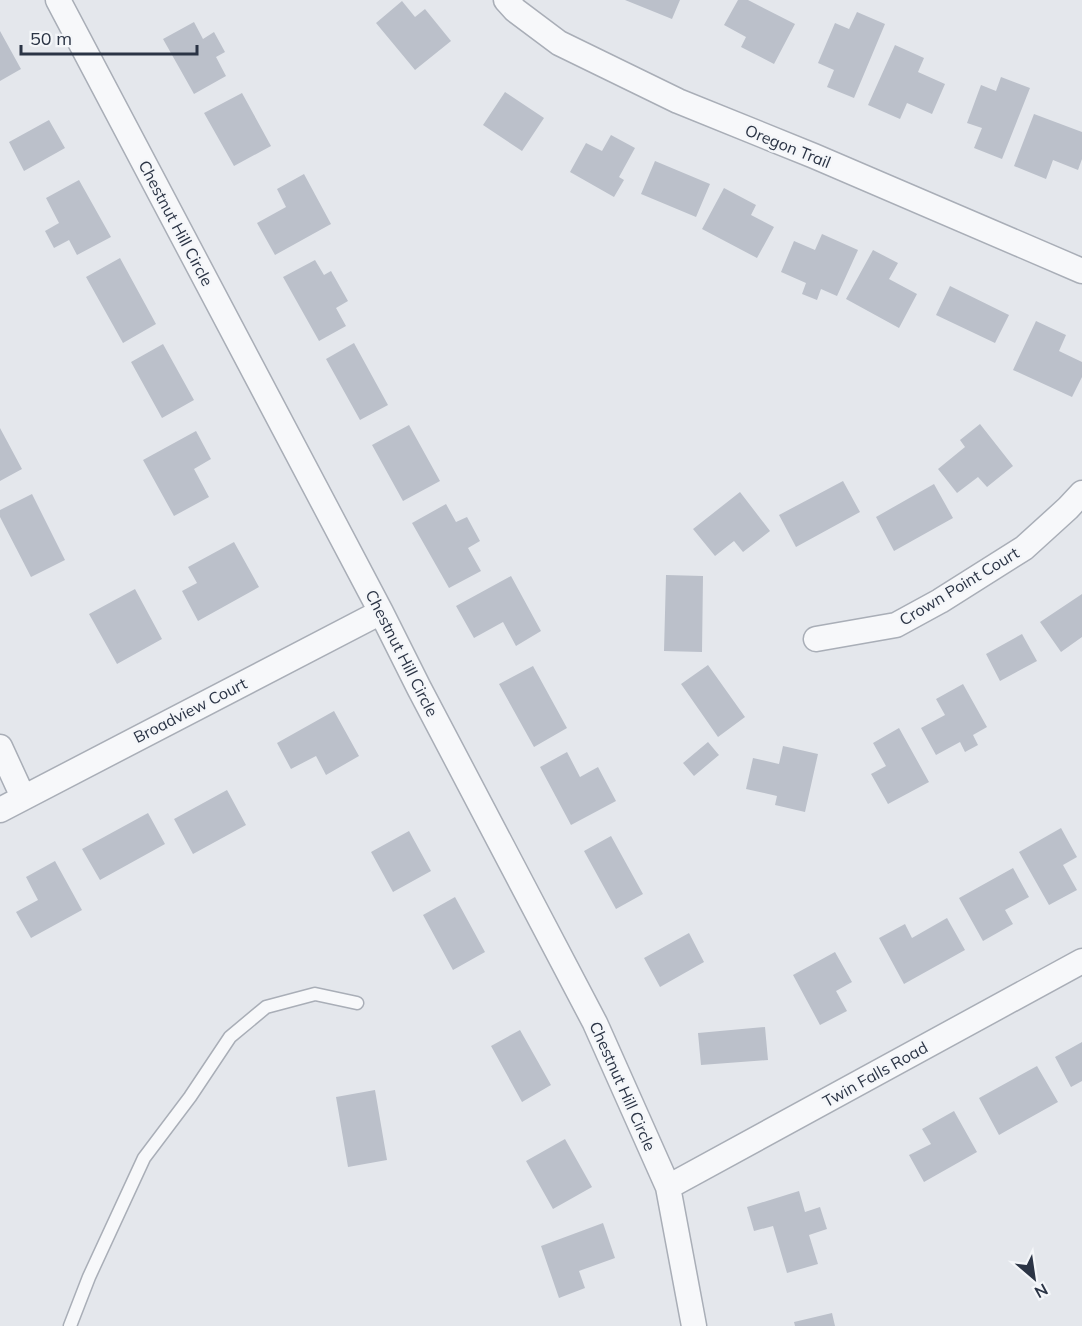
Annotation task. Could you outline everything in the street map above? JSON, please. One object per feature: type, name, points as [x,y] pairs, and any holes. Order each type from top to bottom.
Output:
[{"type":"street","name":"Chestnut Hill Circle","points":[[58,0],[596,1023],[668,1187],[694,1326]]},
{"type":"street","name":"Oregon Trail","points":[[506,0],[515,10],[559,43],[678,101],[814,156],[1082,271]]},
{"type":"street","name":"Crown Point Court","points":[[816,639],[896,625],[940,602],[1024,548],[1082,493]]},
{"type":"street","name":"Broadview Court","points":[[0,810],[23,796],[381,612]]},
{"type":"street","points":[[0,747],[23,796]]},
{"type":"street","name":"Twin Falls Road","points":[[668,1187],[1082,961]]},
{"type":"lane","points":[[70,1326],[89,1277],[144,1158],[231,1037],[266,1007],[315,994],[357,1003]]},
{"type":"building","points":[[625,0],[680,0],[672,19]]},
{"type":"building","points":[[738,0],[748,0],[795,24],[774,64],[741,47],[746,37],[724,25]]},
{"type":"building","points":[[402,1],[415,17],[425,9],[451,41],[415,70],[376,23]]},
{"type":"building","points":[[857,12],[885,24],[854,98],[827,87],[834,70],[818,63],[835,23],[849,29]]},
{"type":"building","points":[[194,22],[203,39],[214,32],[225,52],[216,57],[226,76],[194,94],[163,39]]},
{"type":"building","points":[[0,31],[21,69],[0,81]]},
{"type":"building","points":[[895,45],[924,58],[918,72],[945,84],[932,114],[907,103],[900,119],[868,105]]},
{"type":"building","points":[[1001,77],[1030,88],[1002,159],[974,148],[982,128],[967,123],[981,85],[996,91]]},
{"type":"building","points":[[505,92],[544,118],[522,151],[483,125]]},
{"type":"building","points":[[242,93],[271,146],[234,166],[204,113]]},
{"type":"building","points":[[1034,114],[1082,132],[1082,159],[1078,170],[1053,160],[1046,179],[1014,166]]},
{"type":"building","points":[[49,120],[65,148],[24,171],[9,142]]},
{"type":"building","points":[[611,135],[635,148],[619,177],[624,180],[614,197],[570,172],[586,143],[602,151]]},
{"type":"building","points":[[655,161],[710,184],[696,217],[641,194]]},
{"type":"building","points":[[304,174],[331,224],[275,255],[257,223],[286,207],[277,189]]},
{"type":"building","points":[[79,180],[111,237],[77,255],[69,240],[54,248],[45,231],[59,223],[46,198]]},
{"type":"building","points":[[724,188],[756,205],[751,215],[774,227],[757,258],[702,229]]},
{"type":"building","points":[[822,234],[858,250],[837,296],[821,289],[817,300],[802,294],[806,283],[781,272],[794,241],[815,250]]},
{"type":"building","points":[[873,250],[898,263],[889,279],[917,294],[899,328],[846,299]]},
{"type":"building","points":[[120,258],[156,324],[123,343],[86,277]]},
{"type":"building","points":[[315,260],[324,275],[331,271],[348,301],[336,308],[346,326],[319,341],[283,277]]},
{"type":"building","points":[[950,286],[1009,315],[995,343],[936,315]]},
{"type":"building","points":[[1036,321],[1066,335],[1059,351],[1082,362],[1082,377],[1072,397],[1013,370]]},
{"type":"building","points":[[354,343],[388,405],[360,420],[326,359]]},
{"type":"building","points":[[163,344],[194,400],[162,418],[131,362]]},
{"type":"building","points":[[980,424],[1013,466],[987,487],[978,477],[957,493],[938,469],[965,447],[960,440]]},
{"type":"building","points":[[409,425],[440,481],[403,501],[372,445]]},
{"type":"building","points":[[0,428],[22,469],[0,481]]},
{"type":"building","points":[[196,431],[211,459],[194,469],[209,497],[174,516],[143,460]]},
{"type":"building","points":[[843,481],[860,512],[796,547],[779,515]]},
{"type":"building","points":[[934,484],[953,518],[894,551],[876,517]]},
{"type":"building","points":[[740,492],[770,531],[743,552],[734,541],[715,556],[693,529]]},
{"type":"building","points":[[32,494],[65,560],[31,577],[0,517],[0,510]]},
{"type":"building","points":[[446,504],[456,522],[467,517],[480,541],[468,548],[481,571],[449,588],[412,523]]},
{"type":"building","points":[[234,542],[259,587],[198,621],[182,591],[197,583],[188,567]]},
{"type":"building","points":[[666,575],[703,576],[702,652],[664,651]]},
{"type":"building","points":[[511,576],[541,631],[516,646],[503,622],[474,638],[456,606]]},
{"type":"building","points":[[135,589],[162,639],[117,664],[89,614]]},
{"type":"building","points":[[1082,594],[1082,637],[1061,652],[1040,622]]},
{"type":"building","points":[[1022,634],[1037,661],[1000,681],[986,654]]},
{"type":"building","points":[[708,665],[745,717],[718,737],[681,684]]},
{"type":"building","points":[[533,666],[567,728],[534,747],[499,684]]},
{"type":"building","points":[[963,684],[987,727],[973,735],[978,745],[965,752],[960,742],[936,755],[921,728],[945,715],[936,699]]},
{"type":"building","points":[[334,711],[359,756],[326,775],[316,756],[291,769],[277,743]]},
{"type":"building","points":[[899,728],[929,782],[888,804],[871,774],[886,766],[873,743]]},
{"type":"building","points":[[708,742],[719,755],[694,776],[683,763]]},
{"type":"building","points":[[783,746],[818,754],[805,812],[775,805],[777,796],[746,789],[753,758],[779,764]]},
{"type":"building","points":[[567,752],[580,777],[598,767],[616,801],[571,825],[540,767]]},
{"type":"building","points":[[227,790],[246,825],[193,854],[174,819]]},
{"type":"building","points":[[148,813],[165,844],[100,880],[82,849]]},
{"type":"building","points":[[1061,828],[1077,857],[1063,865],[1077,890],[1049,905],[1019,852]]},
{"type":"building","points":[[409,831],[431,871],[393,892],[371,852]]},
{"type":"building","points":[[611,836],[643,894],[616,909],[584,851]]},
{"type":"building","points":[[55,861],[82,910],[31,938],[16,912],[38,900],[26,877]]},
{"type":"building","points":[[1013,868],[1029,897],[1005,910],[1013,924],[983,941],[959,898]]},
{"type":"building","points":[[455,897],[485,952],[453,970],[423,915]]},
{"type":"building","points":[[947,918],[965,950],[904,984],[879,938],[905,924],[912,938]]},
{"type":"building","points":[[689,933],[704,962],[660,987],[644,958]]},
{"type":"building","points":[[835,952],[852,982],[836,991],[847,1011],[820,1025],[793,975]]},
{"type":"building","points":[[765,1027],[768,1060],[701,1065],[698,1033]]},
{"type":"building","points":[[520,1030],[551,1085],[522,1102],[491,1046]]},
{"type":"building","points":[[1082,1042],[1082,1081],[1071,1087],[1055,1057]]},
{"type":"building","points":[[1037,1066],[1058,1102],[999,1135],[979,1098]]},
{"type":"building","points":[[375,1090],[387,1160],[348,1167],[336,1097]]},
{"type":"building","points":[[954,1111],[977,1152],[924,1182],[909,1155],[931,1144],[922,1129]]},
{"type":"building","points":[[565,1139],[592,1187],[553,1209],[526,1161]]},
{"type":"building","points":[[799,1191],[805,1212],[820,1207],[827,1229],[809,1235],[818,1264],[787,1273],[773,1226],[754,1231],[747,1207]]},
{"type":"building","points":[[603,1223],[615,1258],[579,1271],[585,1288],[559,1298],[541,1246]]},
{"type":"building","points":[[832,1313],[835,1326],[795,1326],[794,1322]]}]
